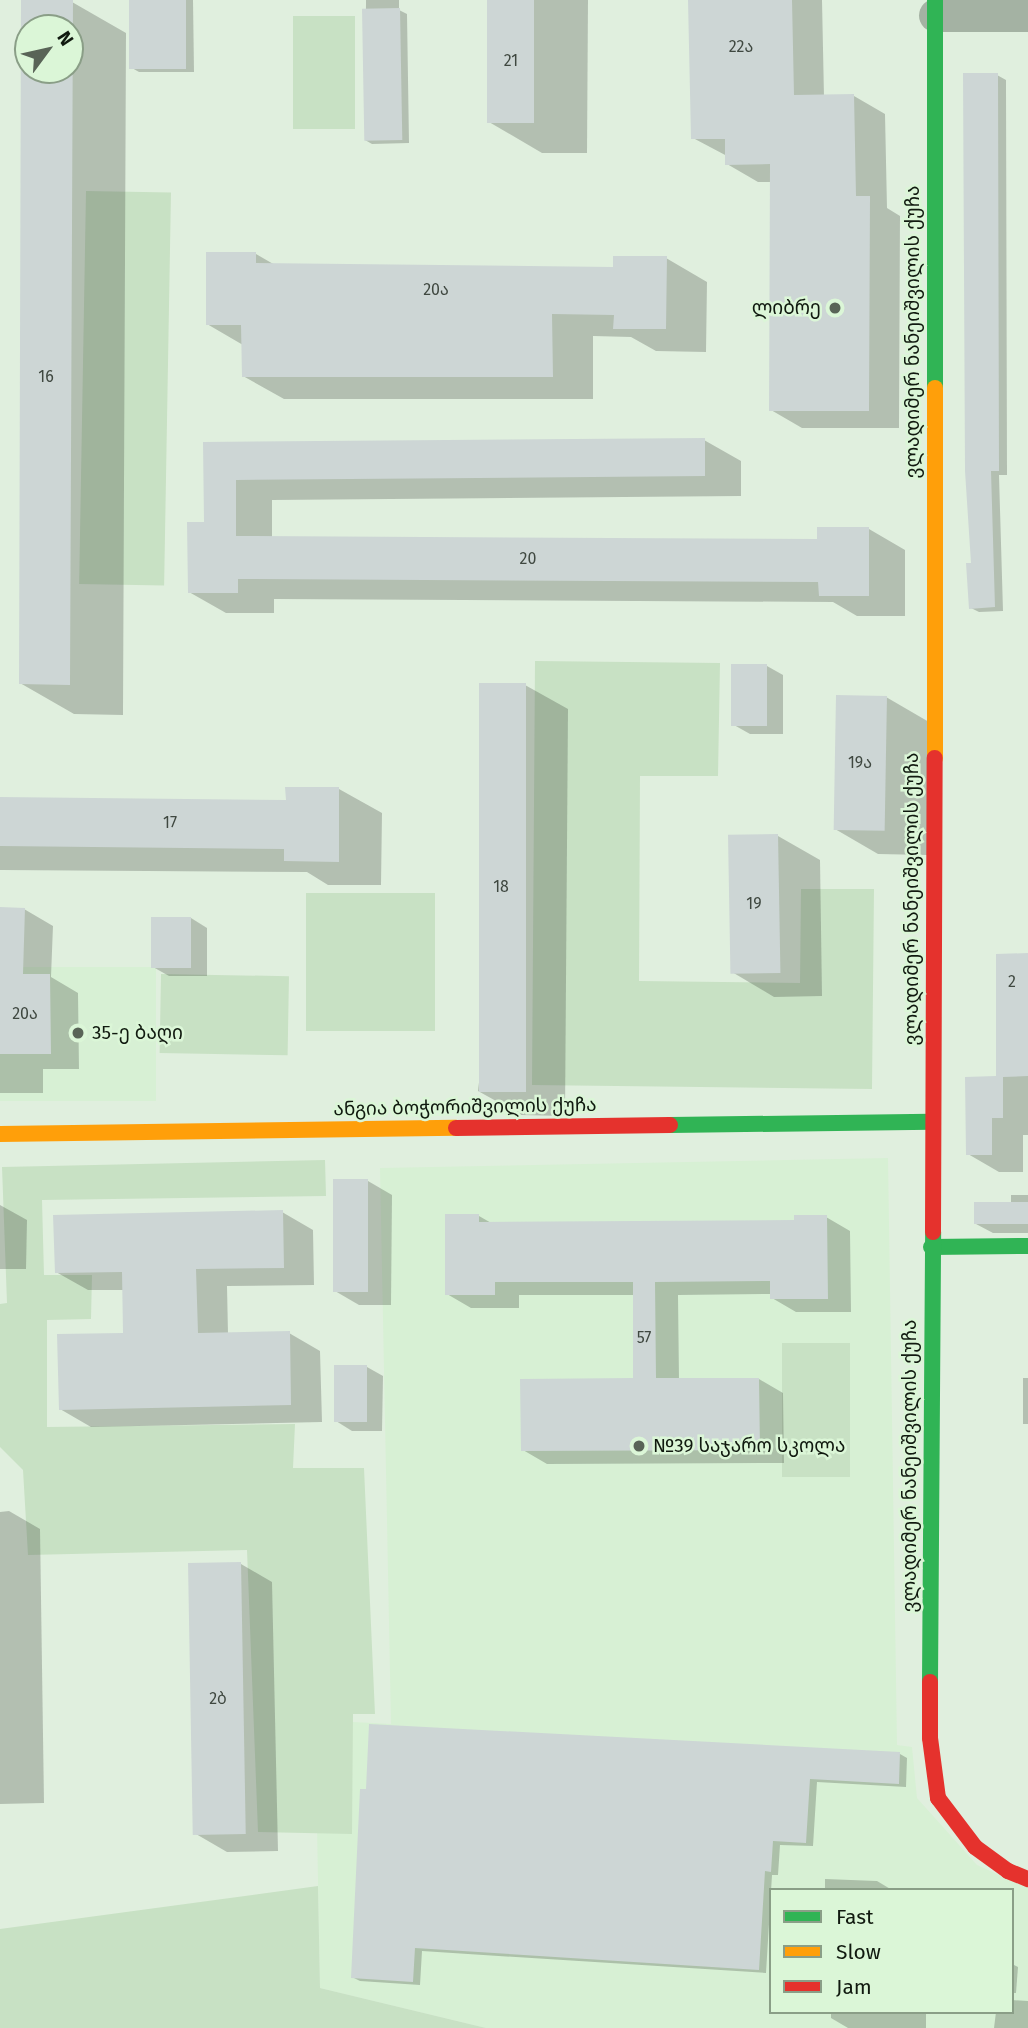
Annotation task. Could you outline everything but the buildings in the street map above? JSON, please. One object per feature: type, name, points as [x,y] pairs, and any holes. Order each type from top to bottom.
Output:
[{"type":"street","points":[[935,8],[1028,15]]},
{"type":"street","name":"ვლადიმერ ნანეიშვილის ქუჩა","points":[[935,8],[935,906],[931,1122],[930,1738],[938,1798],[975,1847],[1008,1871],[1028,1880]]},
{"type":"street","name":"ანგია ბოჭორიშვილის ქუჩა","points":[[0,1134],[931,1122]]},
{"type":"street","points":[[931,1247],[1028,1246]]},
{"type":"shaded area","points":[[293,16],[355,16],[355,129],[293,129]]},
{"type":"shaded area","points":[[86,191],[171,192],[164,585],[79,584]]},
{"type":"shaded area","points":[[535,661],[720,663],[718,776],[640,776],[639,981],[800,983],[801,889],[874,889],[872,1089],[532,1085]]},
{"type":"shaded area","points":[[306,893],[435,893],[435,1031],[306,1031]]},
{"type":"shaded area","name":"35-ე ბაღი","points":[[0,967],[156,967],[156,1101],[0,1101]]},
{"type":"shaded area","points":[[161,974],[289,976],[288,1055],[160,1053]]},
{"type":"shaded area","name":"№39 საჯარო სკოლა","points":[[888,1158],[897,1745],[912,1747],[917,1798],[977,1865],[1028,1888],[1028,2028],[486,2028],[320,1988],[315,1720],[391,1724],[380,1168]]},
{"type":"shaded area","points":[[325,1160],[326,1196],[42,1200],[44,1275],[92,1275],[91,1319],[47,1320],[47,1427],[295,1424],[293,1468],[364,1468],[375,1714],[353,1714],[352,1834],[258,1832],[247,1550],[28,1555],[23,1470],[0,1447],[0,1304],[7,1303],[2,1167]]},
{"type":"shaded area","points":[[782,1343],[850,1343],[850,1477],[782,1477]]},
{"type":"shaded area","points":[[318,1886],[320,1988],[486,2028],[0,2028],[0,1929]]},
{"type":"traffic: fast","points":[[935,0],[935,388]]},
{"type":"traffic: fast","points":[[670,1125],[931,1122]]},
{"type":"traffic: fast","points":[[930,1682],[933,1232]]},
{"type":"traffic: fast","points":[[931,1247],[1028,1246]]},
{"type":"traffic: slow","points":[[935,388],[935,758]]},
{"type":"traffic: slow","points":[[0,1134],[456,1128]]},
{"type":"traffic: jam","points":[[933,1232],[935,758]]},
{"type":"traffic: jam","points":[[456,1128],[670,1125]]},
{"type":"traffic: jam","points":[[930,1682],[930,1738],[938,1798],[975,1847],[1008,1871],[1028,1879]]},
{"type":"place","name":"ლიბრე","points":[[835,308]]},
{"type":"place","name":"35-ე ბაღი","points":[[78,1033]]},
{"type":"place","name":"№39 საჯარო სკოლა","points":[[639,1446]]}]
